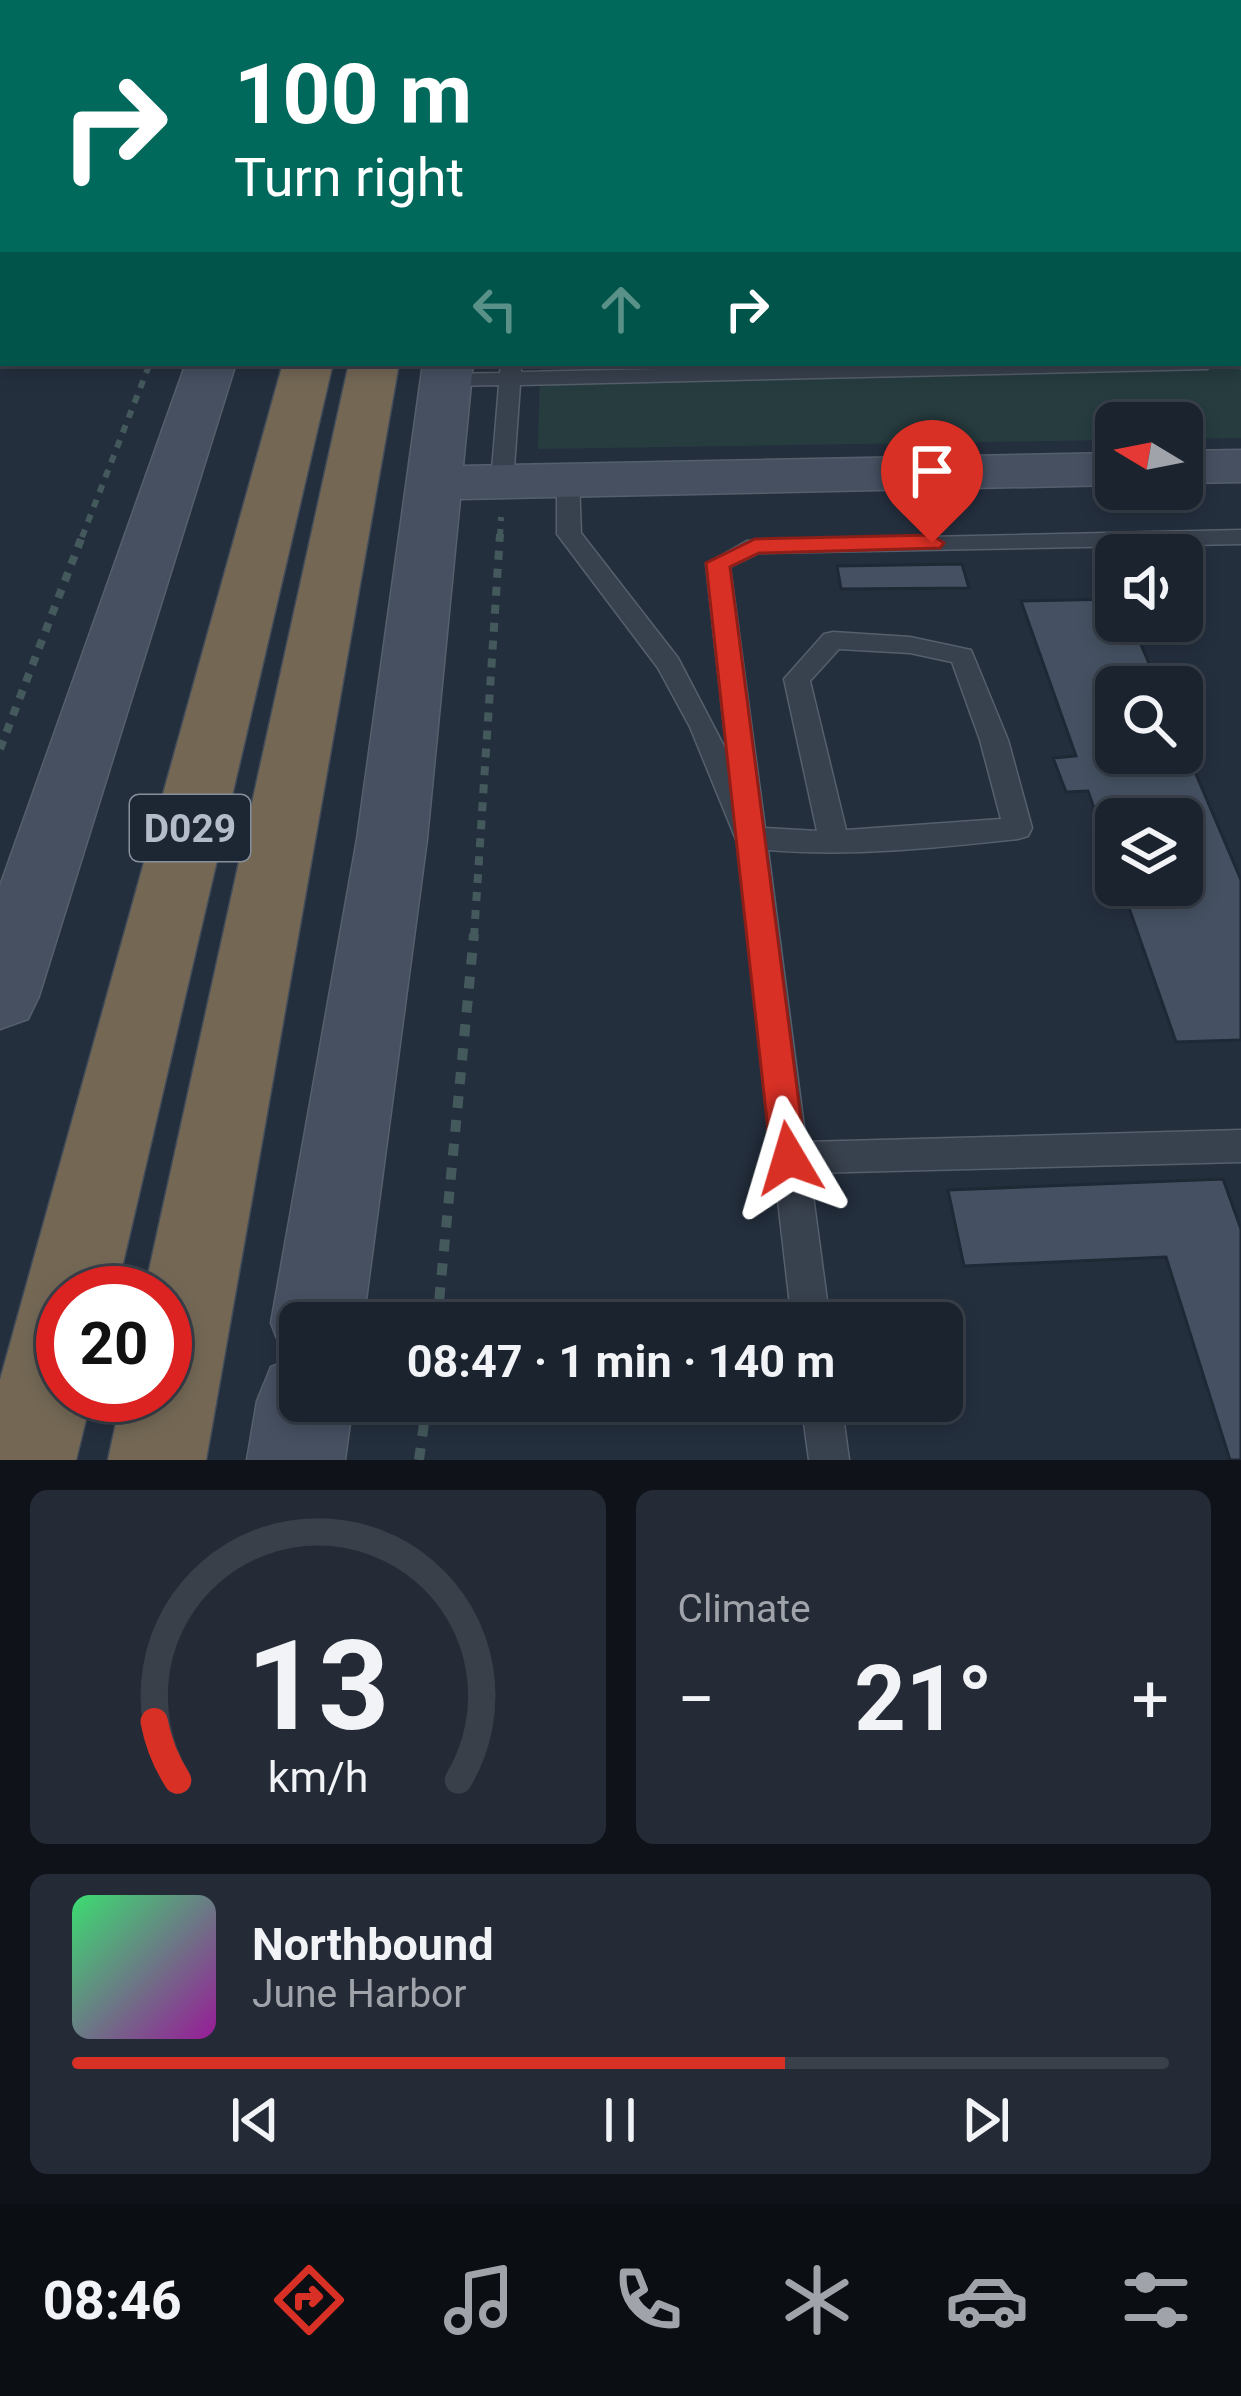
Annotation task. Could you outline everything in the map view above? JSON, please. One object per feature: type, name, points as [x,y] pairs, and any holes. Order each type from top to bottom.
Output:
[{"type":"highway","name":"D029","points":[[77,1266],[307,366]]},
{"type":"highway","name":"D029","points":[[157,1460],[373,366]]},
{"type":"highway","points":[[27,1460],[37,1422]]},
{"type":"main road","points":[[0,996],[210,366]]},
{"type":"main road","points":[[320,1302],[392,839],[468,483],[447,371]]},
{"type":"main road","points":[[1203,467],[1241,466]]},
{"type":"main road","points":[[468,483],[1095,469]]},
{"type":"main road","points":[[296,1460],[302,1422]]},
{"type":"lane","points":[[447,371],[946,366]]},
{"type":"lane","points":[[468,483],[511,371]]},
{"type":"lane","points":[[568,480],[568,534],[669,664],[703,728],[750,838]]},
{"type":"lane","points":[[808,1302],[718,563],[755,546],[1241,537]]},
{"type":"lane","points":[[750,838],[834,843],[1018,828],[994,740],[962,656],[910,645],[833,640],[797,679],[834,843]]},
{"type":"lane","points":[[789,1158],[1241,1145]]},
{"type":"lane","points":[[824,1422],[829,1460]]},
{"type":"path","points":[[0,749],[149,366]]},
{"type":"path","points":[[439,1302],[470,996],[468,483]]},
{"type":"path","points":[[418,1460],[424,1422]]},
{"type":"green space","points":[[540,366],[1241,366],[1241,438],[1203,439],[1203,402],[1095,402],[1095,440],[538,449]]},
{"type":"building","points":[[962,564],[969,588],[841,589],[837,566]]},
{"type":"building","points":[[1095,599],[1095,642],[1140,642],[1150,666],[1095,666],[1095,774],[1196,774],[1241,880],[1241,1040],[1176,1042],[1128,906],[1203,906],[1203,798],[1095,798],[1095,811],[1088,791],[1066,792],[1053,758],[1076,756],[1021,601]]},
{"type":"building","points":[[1223,1179],[1241,1229],[1241,1460],[1230,1460],[1166,1257],[964,1266],[948,1190]]},
{"type":"route","points":[[789,1158],[718,563],[755,546],[932,543]]}]
